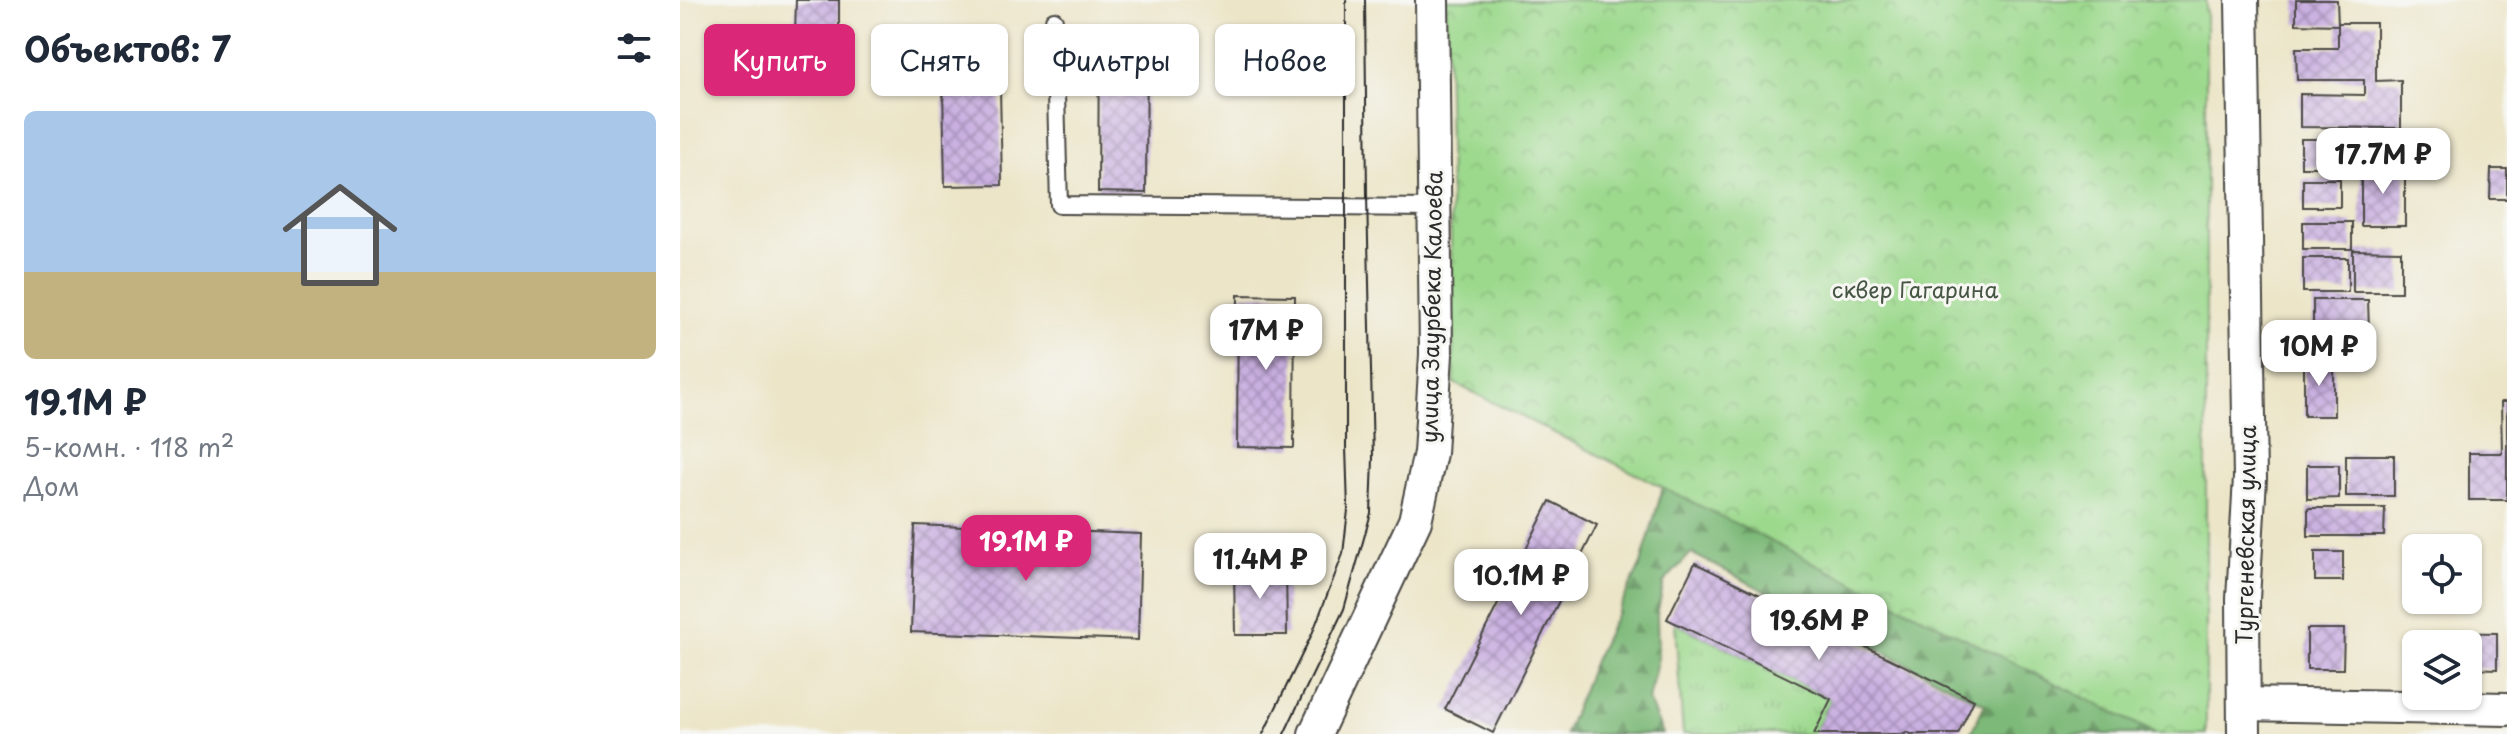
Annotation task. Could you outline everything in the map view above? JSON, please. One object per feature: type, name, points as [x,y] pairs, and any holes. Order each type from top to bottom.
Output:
[{"type":"street","name":"улица Заурбека Калоева","points":[[1315,734],[1415,521],[1430,453],[1436,354],[1432,0]]},
{"type":"street","name":"Тургеневская улица","points":[[2242,0],[2250,478],[2243,599],[2244,719]]},
{"type":"street","points":[[2244,719],[2507,709]]},
{"type":"lane","points":[[1054,20],[1059,205],[1435,208]]},
{"type":"green space","name":"сквер Гагарина","points":[[1446,0],[2206,0],[2206,734],[2157,734],[1454,383]]},
{"type":"green space","points":[[1663,487],[2157,734],[1970,734],[1985,704],[1691,553],[1664,582],[1657,614],[1658,658],[1648,700],[1663,734],[1565,734],[1594,661],[1641,564]]},
{"type":"green space","points":[[1675,623],[1831,699],[1814,734],[1683,734]]},
{"type":"building","points":[[796,0],[839,0],[839,24],[795,24]]},
{"type":"building","points":[[2296,0],[2337,0],[2338,25],[2296,24]]},
{"type":"building","points":[[2338,23],[2376,23],[2376,81],[2401,80],[2401,128],[2300,127],[2300,94],[2364,95],[2364,80],[2297,80],[2296,48],[2338,48]]},
{"type":"building","points":[[943,96],[1000,96],[1002,185],[945,186]]},
{"type":"building","points":[[1099,96],[1147,96],[1146,193],[1098,192]]},
{"type":"building","points":[[2301,139],[2340,139],[2340,167],[2301,167]]},
{"type":"building","points":[[2361,166],[2405,166],[2405,226],[2361,226]]},
{"type":"building","points":[[2491,169],[2507,169],[2507,199],[2490,199]]},
{"type":"building","points":[[2303,179],[2340,179],[2340,207],[2303,207]]},
{"type":"building","points":[[2303,222],[2352,222],[2352,249],[2303,249]]},
{"type":"building","points":[[2353,250],[2401,251],[2401,292],[2353,292]]},
{"type":"building","points":[[2303,258],[2348,258],[2348,292],[2303,292]]},
{"type":"building","points":[[1238,295],[1295,296],[1294,448],[1237,447]]},
{"type":"building","points":[[2313,300],[2368,300],[2369,331],[2313,331]]},
{"type":"building","points":[[2304,359],[2334,360],[2334,416],[2304,416]]},
{"type":"building","points":[[2501,402],[2507,402],[2507,500],[2469,500],[2469,453],[2502,453]]},
{"type":"building","points":[[2346,455],[2394,455],[2394,496],[2346,496]]},
{"type":"building","points":[[2307,465],[2339,465],[2339,498],[2307,499]]},
{"type":"building","points":[[1550,501],[1597,525],[1493,733],[1445,709]]},
{"type":"building","points":[[2308,508],[2385,508],[2384,536],[2308,536]]},
{"type":"building","points":[[915,525],[1141,534],[1138,640],[911,632]]},
{"type":"building","points":[[2315,552],[2343,552],[2343,581],[2315,581]]},
{"type":"building","points":[[1695,563],[1974,700],[1958,734],[1814,734],[1831,699],[1667,619]]},
{"type":"building","points":[[1234,567],[1286,567],[1287,635],[1235,635]]},
{"type":"building","points":[[2307,629],[2344,629],[2343,669],[2307,669]]},
{"type":"building","points":[[2482,633],[2497,633],[2497,669],[2482,668]]},
{"type":"tram line","points":[[1263,734],[1312,634],[1343,554],[1348,510],[1346,0]]},
{"type":"tram line","points":[[1284,734],[1344,609],[1371,513],[1373,458],[1365,0]]}]
